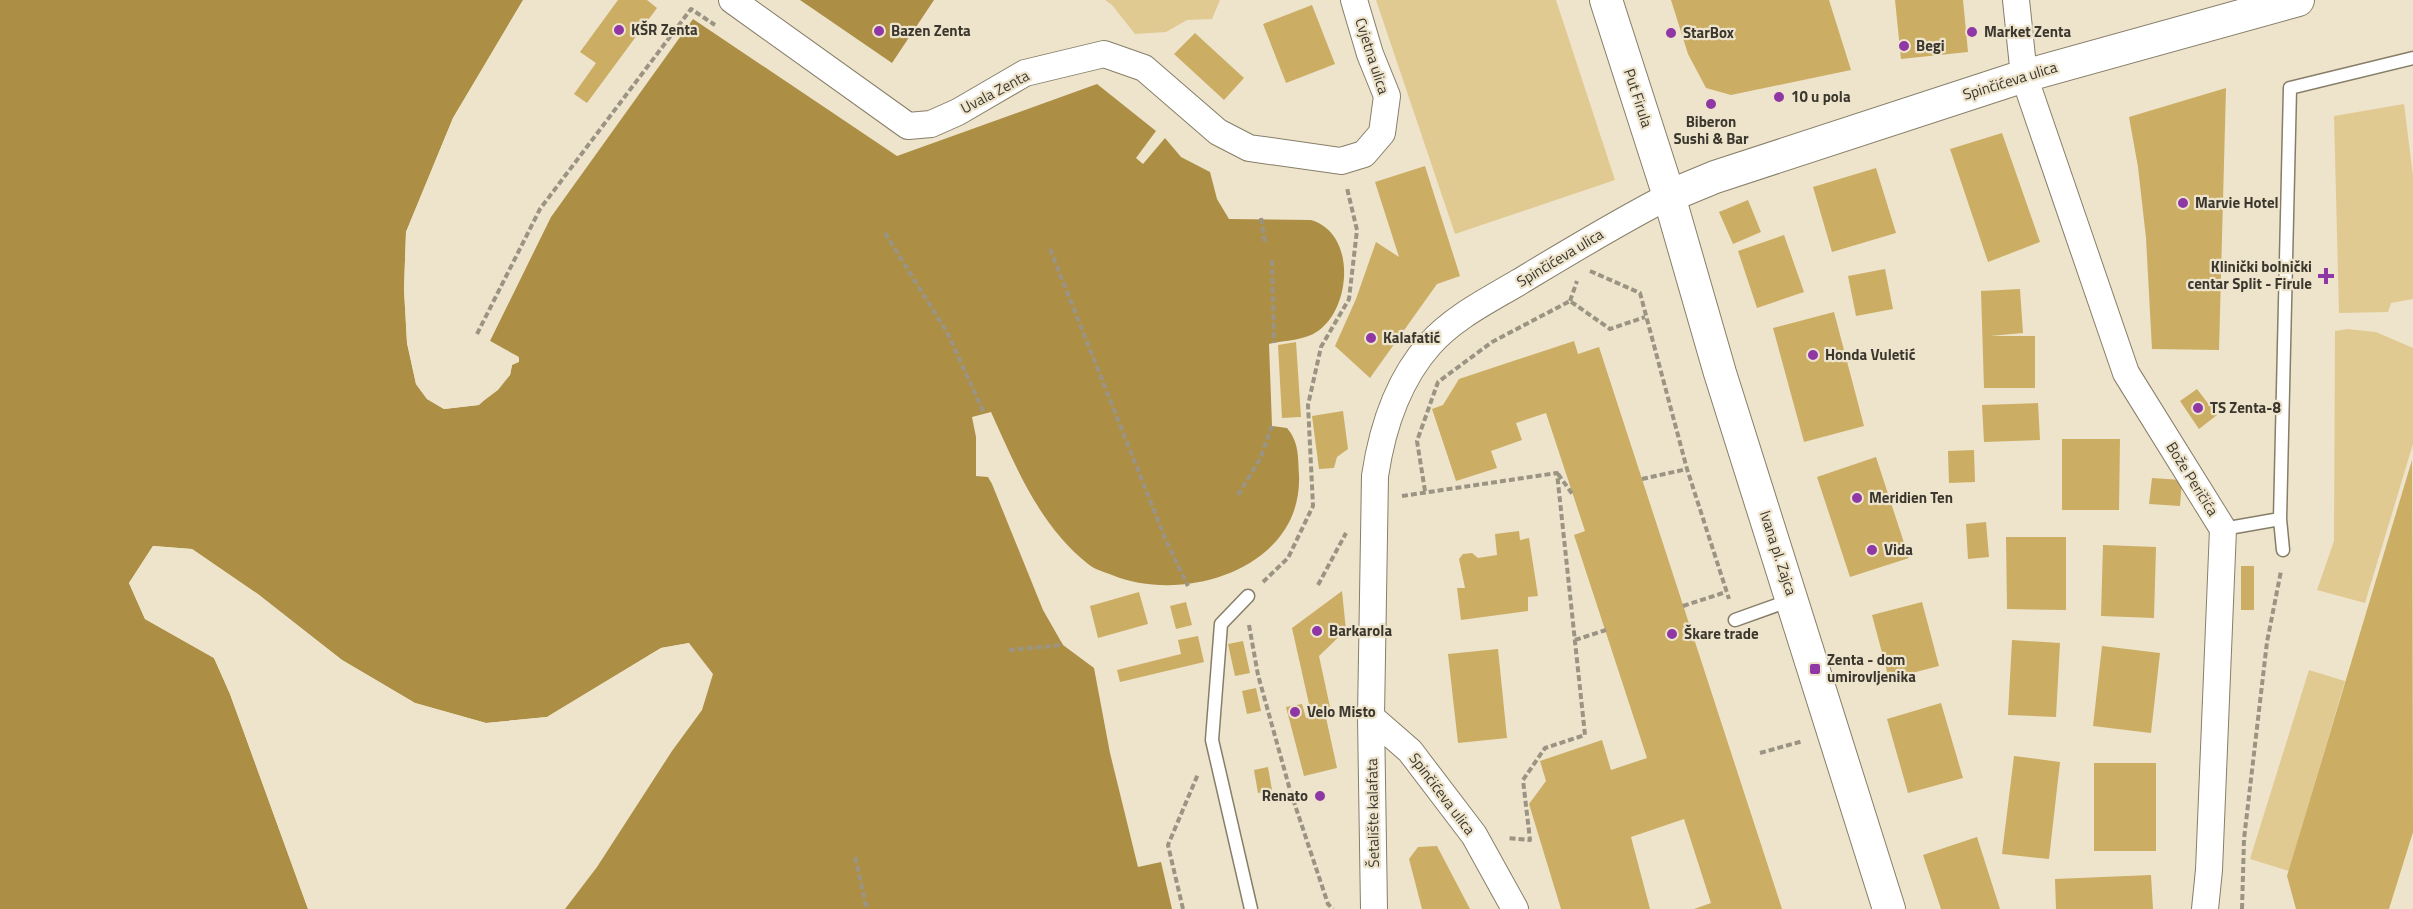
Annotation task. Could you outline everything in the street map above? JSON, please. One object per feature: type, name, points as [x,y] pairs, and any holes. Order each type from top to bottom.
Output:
[{"type":"street","name":"Uvala Zenta","points":[[732,0],[908,126],[931,124],[958,112],[1024,73],[1104,54],[1144,68],[1218,132],[1249,148],[1341,161]]},
{"type":"street","name":"Cvjetna ulica","points":[[1341,161],[1364,154],[1382,133],[1387,96],[1370,54],[1354,0]]},
{"type":"street","name":"Put Firula","points":[[1606,0],[1669,196]]},
{"type":"street","name":"Bože Peričića","points":[[2016,0],[2024,76],[2126,373],[2223,529],[2209,870],[2205,909]]},
{"type":"street","name":"Spinčićeva ulica","points":[[1515,909],[1474,835],[1410,751],[1371,717],[1375,476],[1381,438],[1405,378],[1431,343],[1462,316],[1630,216],[1669,196],[1715,177],[2024,76],[2298,0]]},
{"type":"street","name":"Ivana pl. Zajca","points":[[1669,196],[1720,373],[1889,909]]},
{"type":"street","name":"Šetalište kalafata","points":[[1371,717],[1374,909]]},
{"type":"lane","points":[[2283,550],[2280,519],[2290,88],[2413,58]]},
{"type":"lane","points":[[2223,529],[2280,519]]},
{"type":"lane","points":[[1248,596],[1221,624],[1212,740],[1251,909]]},
{"type":"lane","points":[[1735,620],[1793,599]]},
{"type":"path","points":[[477,334],[540,209],[690,9],[720,28]]},
{"type":"path","points":[[1333,909],[1328,904],[1299,821],[1264,698],[1250,634],[1248,596],[1288,558],[1313,506],[1308,405],[1321,347],[1349,299],[1357,230],[1341,161]]},
{"type":"path","points":[[1261,219],[1265,243]]},
{"type":"path","points":[[885,233],[948,334],[984,413]]},
{"type":"path","points":[[1050,249],[1167,543],[1188,586]]},
{"type":"path","points":[[1272,260],[1274,343]]},
{"type":"path","points":[[1425,491],[1417,441],[1438,382],[1492,342],[1569,301],[1579,274],[1590,270],[1640,293],[1687,469],[1735,620]]},
{"type":"path","points":[[1569,301],[1610,329],[1645,317]]},
{"type":"path","points":[[1238,495],[1260,459],[1272,426]]},
{"type":"path","points":[[1642,479],[1687,469]]},
{"type":"path","points":[[1398,497],[1425,491],[1557,473]]},
{"type":"path","points":[[1557,473],[1573,495]]},
{"type":"path","points":[[1474,835],[1530,840],[1523,780],[1545,747],[1585,735],[1557,473]]},
{"type":"path","points":[[2242,909],[2244,839],[2267,642],[2280,583],[2283,550]]},
{"type":"path","points":[[1683,606],[1726,592]]},
{"type":"path","points":[[1575,640],[1606,630]]},
{"type":"path","points":[[1009,650],[1063,645]]},
{"type":"path","points":[[1183,909],[1168,845],[1212,740]]},
{"type":"path","points":[[1760,753],[1803,741]]},
{"type":"path","points":[[855,857],[867,909]]},
{"type":"shaded area","points":[[0,0],[523,0],[453,118],[406,232],[404,289],[407,343],[416,384],[427,399],[444,409],[479,405],[510,375],[512,365],[519,357],[490,341],[551,217],[693,19],[897,156],[1097,84],[1156,131],[1136,158],[1143,164],[1165,138],[1181,157],[1210,172],[1217,199],[1229,219],[1311,220],[1326,228],[1336,239],[1342,255],[1343,289],[1338,305],[1329,320],[1313,334],[1269,344],[1272,426],[1287,428],[1294,439],[1297,450],[1299,475],[1295,507],[1282,534],[1261,555],[1234,571],[1204,581],[1173,585],[1141,583],[1093,567],[1071,549],[1042,513],[1020,474],[991,412],[972,417],[976,437],[976,476],[988,477],[992,484],[1043,610],[1063,645],[1094,668],[1110,753],[1138,867],[1161,862],[1172,909],[565,909],[597,867],[672,751],[702,710],[713,674],[689,643],[661,648],[547,717],[486,723],[415,703],[342,660],[258,594],[192,549],[153,546],[129,583],[145,619],[214,658],[230,694],[308,909],[0,909]]},
{"type":"shaded area","name":"Bazen Zenta","points":[[800,0],[934,0],[892,63]]},
{"type":"shaded area","points":[[1105,0],[1220,0],[1212,19],[1187,20],[1166,32],[1135,34],[1112,5]]},
{"type":"shaded area","points":[[1376,0],[1556,0],[1615,180],[1455,234]]},
{"type":"shaded area","points":[[2404,104],[2413,176],[2413,299],[2391,303],[2388,312],[2339,313],[2334,116]]},
{"type":"shaded area","points":[[2347,329],[2376,332],[2413,348],[2413,444],[2365,603],[2317,590],[2334,541],[2335,331]]},
{"type":"shaded area","points":[[2309,670],[2345,681],[2289,871],[2250,859]]},
{"type":"pier","points":[[526,0],[456,119],[409,233],[407,289],[410,343],[419,383],[429,397],[445,406],[477,403],[496,388],[507,374],[509,363],[516,359],[489,344],[490,341],[519,358],[519,362],[512,365],[510,375],[498,390],[478,405],[444,409],[427,399],[416,384],[407,343],[404,289],[406,232],[453,118],[522,2]]},
{"type":"pier","points":[[153,546],[192,549],[257,594],[342,660],[415,703],[486,723],[547,717],[661,648],[689,643],[694,654],[688,646],[662,651],[548,720],[485,726],[414,705],[341,662],[256,597],[191,552],[155,549],[132,583],[148,617],[217,656],[233,693],[311,909],[308,909],[230,694],[214,658],[145,619],[129,583]]},
{"type":"building","name":"KŠR Zenta","points":[[618,0],[647,0],[657,8],[587,103],[574,94],[596,63],[580,52]]},
{"type":"building","points":[[1671,0],[1829,0],[1851,70],[1731,95],[1706,88],[1688,54]]},
{"type":"building","points":[[1895,0],[1963,0],[1968,52],[1901,59]]},
{"type":"building","points":[[1312,5],[1335,64],[1286,83],[1263,24]]},
{"type":"building","points":[[1195,33],[1244,78],[1224,100],[1174,54]]},
{"type":"building","name":"Marvie Hotel","points":[[2226,88],[2219,350],[2152,349],[2146,238],[2138,167],[2129,117]]},
{"type":"building","points":[[2002,133],[2040,242],[1988,262],[1950,149]]},
{"type":"building","points":[[1425,166],[1460,276],[1437,284],[1370,378],[1335,346],[1356,299],[1376,242],[1399,257],[1375,182]]},
{"type":"building","points":[[1876,168],[1896,233],[1832,252],[1813,187]]},
{"type":"building","points":[[1748,200],[1761,232],[1733,244],[1719,212]]},
{"type":"building","points":[[1784,235],[1804,292],[1757,308],[1738,251]]},
{"type":"building","points":[[1885,269],[1893,309],[1856,316],[1848,276]]},
{"type":"building","points":[[2020,289],[2023,333],[1990,336],[2035,336],[2035,388],[1984,388],[1981,291]]},
{"type":"building","points":[[1834,312],[1864,426],[1804,442],[1773,328]]},
{"type":"building","points":[[1574,341],[1578,354],[1599,347],[1782,909],[1694,909],[1711,903],[1684,819],[1631,837],[1650,909],[1561,909],[1529,804],[1546,781],[1540,761],[1602,740],[1611,770],[1647,758],[1574,535],[1585,531],[1546,413],[1516,423],[1522,440],[1491,451],[1497,468],[1456,481],[1432,409],[1443,405],[1459,379]]},
{"type":"building","points":[[1296,342],[1301,417],[1282,418],[1278,345]]},
{"type":"building","name":"TS Zenta-8","points":[[2197,389],[2217,415],[2199,429],[2180,401]]},
{"type":"building","points":[[2038,403],[2040,440],[1984,442],[1982,405]]},
{"type":"building","points":[[1343,411],[1348,449],[1337,457],[1334,468],[1319,469],[1312,416]]},
{"type":"building","points":[[2062,439],[2120,439],[2119,510],[2062,510]]},
{"type":"building","points":[[1974,450],[1975,482],[1949,483],[1948,451]]},
{"type":"building","points":[[1876,457],[1909,558],[1850,577],[1817,477]]},
{"type":"building","points":[[2412,460],[2413,832],[2389,909],[2296,909],[2287,876]]},
{"type":"building","points":[[2152,478],[2182,480],[2180,506],[2149,504]]},
{"type":"building","points":[[1986,522],[1989,557],[1968,559],[1966,524]]},
{"type":"building","points":[[1519,531],[1520,540],[1529,538],[1538,596],[1528,597],[1528,611],[1461,620],[1457,588],[1465,588],[1459,559],[1463,554],[1472,553],[1478,558],[1497,555],[1495,534]]},
{"type":"building","points":[[2006,537],[2066,537],[2066,610],[2007,609]]},
{"type":"building","points":[[2103,545],[2156,547],[2154,618],[2101,616]]},
{"type":"building","points":[[2241,566],[2254,566],[2254,610],[2241,610]]},
{"type":"building","points":[[1342,591],[1346,630],[1319,656],[1330,707],[1311,713],[1292,628]]},
{"type":"building","points":[[1139,592],[1148,624],[1098,638],[1090,606]]},
{"type":"building","points":[[1186,602],[1192,625],[1176,629],[1170,606]]},
{"type":"building","points":[[1922,602],[1939,666],[1889,679],[1872,615]]},
{"type":"building","points":[[1198,636],[1204,662],[1120,682],[1117,670],[1181,654],[1178,640]]},
{"type":"building","points":[[2012,640],[2060,643],[2056,717],[2008,715]]},
{"type":"building","points":[[1243,641],[1250,673],[1235,676],[1228,644]]},
{"type":"building","points":[[2102,646],[2160,653],[2151,733],[2093,726]]},
{"type":"building","points":[[1498,649],[1507,738],[1458,743],[1448,654]]},
{"type":"building","points":[[1256,688],[1261,711],[1247,714],[1242,691]]},
{"type":"building","points":[[1941,703],[1963,778],[1908,793],[1887,719]]},
{"type":"building","points":[[1302,704],[1306,718],[1325,713],[1337,768],[1304,776],[1286,707]]},
{"type":"building","points":[[2014,756],[2060,762],[2049,859],[2002,854]]},
{"type":"building","points":[[2094,763],[2156,763],[2156,851],[2094,851]]},
{"type":"building","points":[[1268,767],[1272,790],[1258,793],[1254,770]]},
{"type":"building","points":[[1977,837],[2000,909],[1941,909],[1923,855]]},
{"type":"building","points":[[1437,846],[1470,909],[1422,909],[1409,859],[1418,847]]},
{"type":"building","points":[[2151,875],[2153,909],[2056,909],[2055,879]]},
{"type":"place","name":"KŠR Zenta","points":[[619,30]]},
{"type":"place","name":"Bazen Zenta","points":[[879,31]]},
{"type":"place","name":"Market Zenta","points":[[1972,32]]},
{"type":"place","name":"StarBox","points":[[1671,33]]},
{"type":"place","name":"Begi","points":[[1904,46]]},
{"type":"place","name":"10 u pola","points":[[1779,97]]},
{"type":"place","name":"Biberon Sushi & Bar","points":[[1711,104]]},
{"type":"place","name":"Marvie Hotel","points":[[2183,203]]},
{"type":"place","name":"Klinički bolnički centar Split - Firule","points":[[2326,276]]},
{"type":"place","name":"Kalafatić","points":[[1371,338]]},
{"type":"place","name":"Honda Vuletić","points":[[1813,355]]},
{"type":"place","name":"TS Zenta-8","points":[[2198,408]]},
{"type":"place","name":"Meridien Ten","points":[[1857,498]]},
{"type":"place","name":"Vida","points":[[1872,550]]},
{"type":"place","name":"Barkarola","points":[[1317,631]]},
{"type":"place","name":"Škare trade","points":[[1672,634]]},
{"type":"place","name":"Zenta - dom umirovljenika","points":[[1815,669]]},
{"type":"place","name":"Velo Misto","points":[[1295,712]]},
{"type":"place","name":"Renato","points":[[1320,796]]}]
